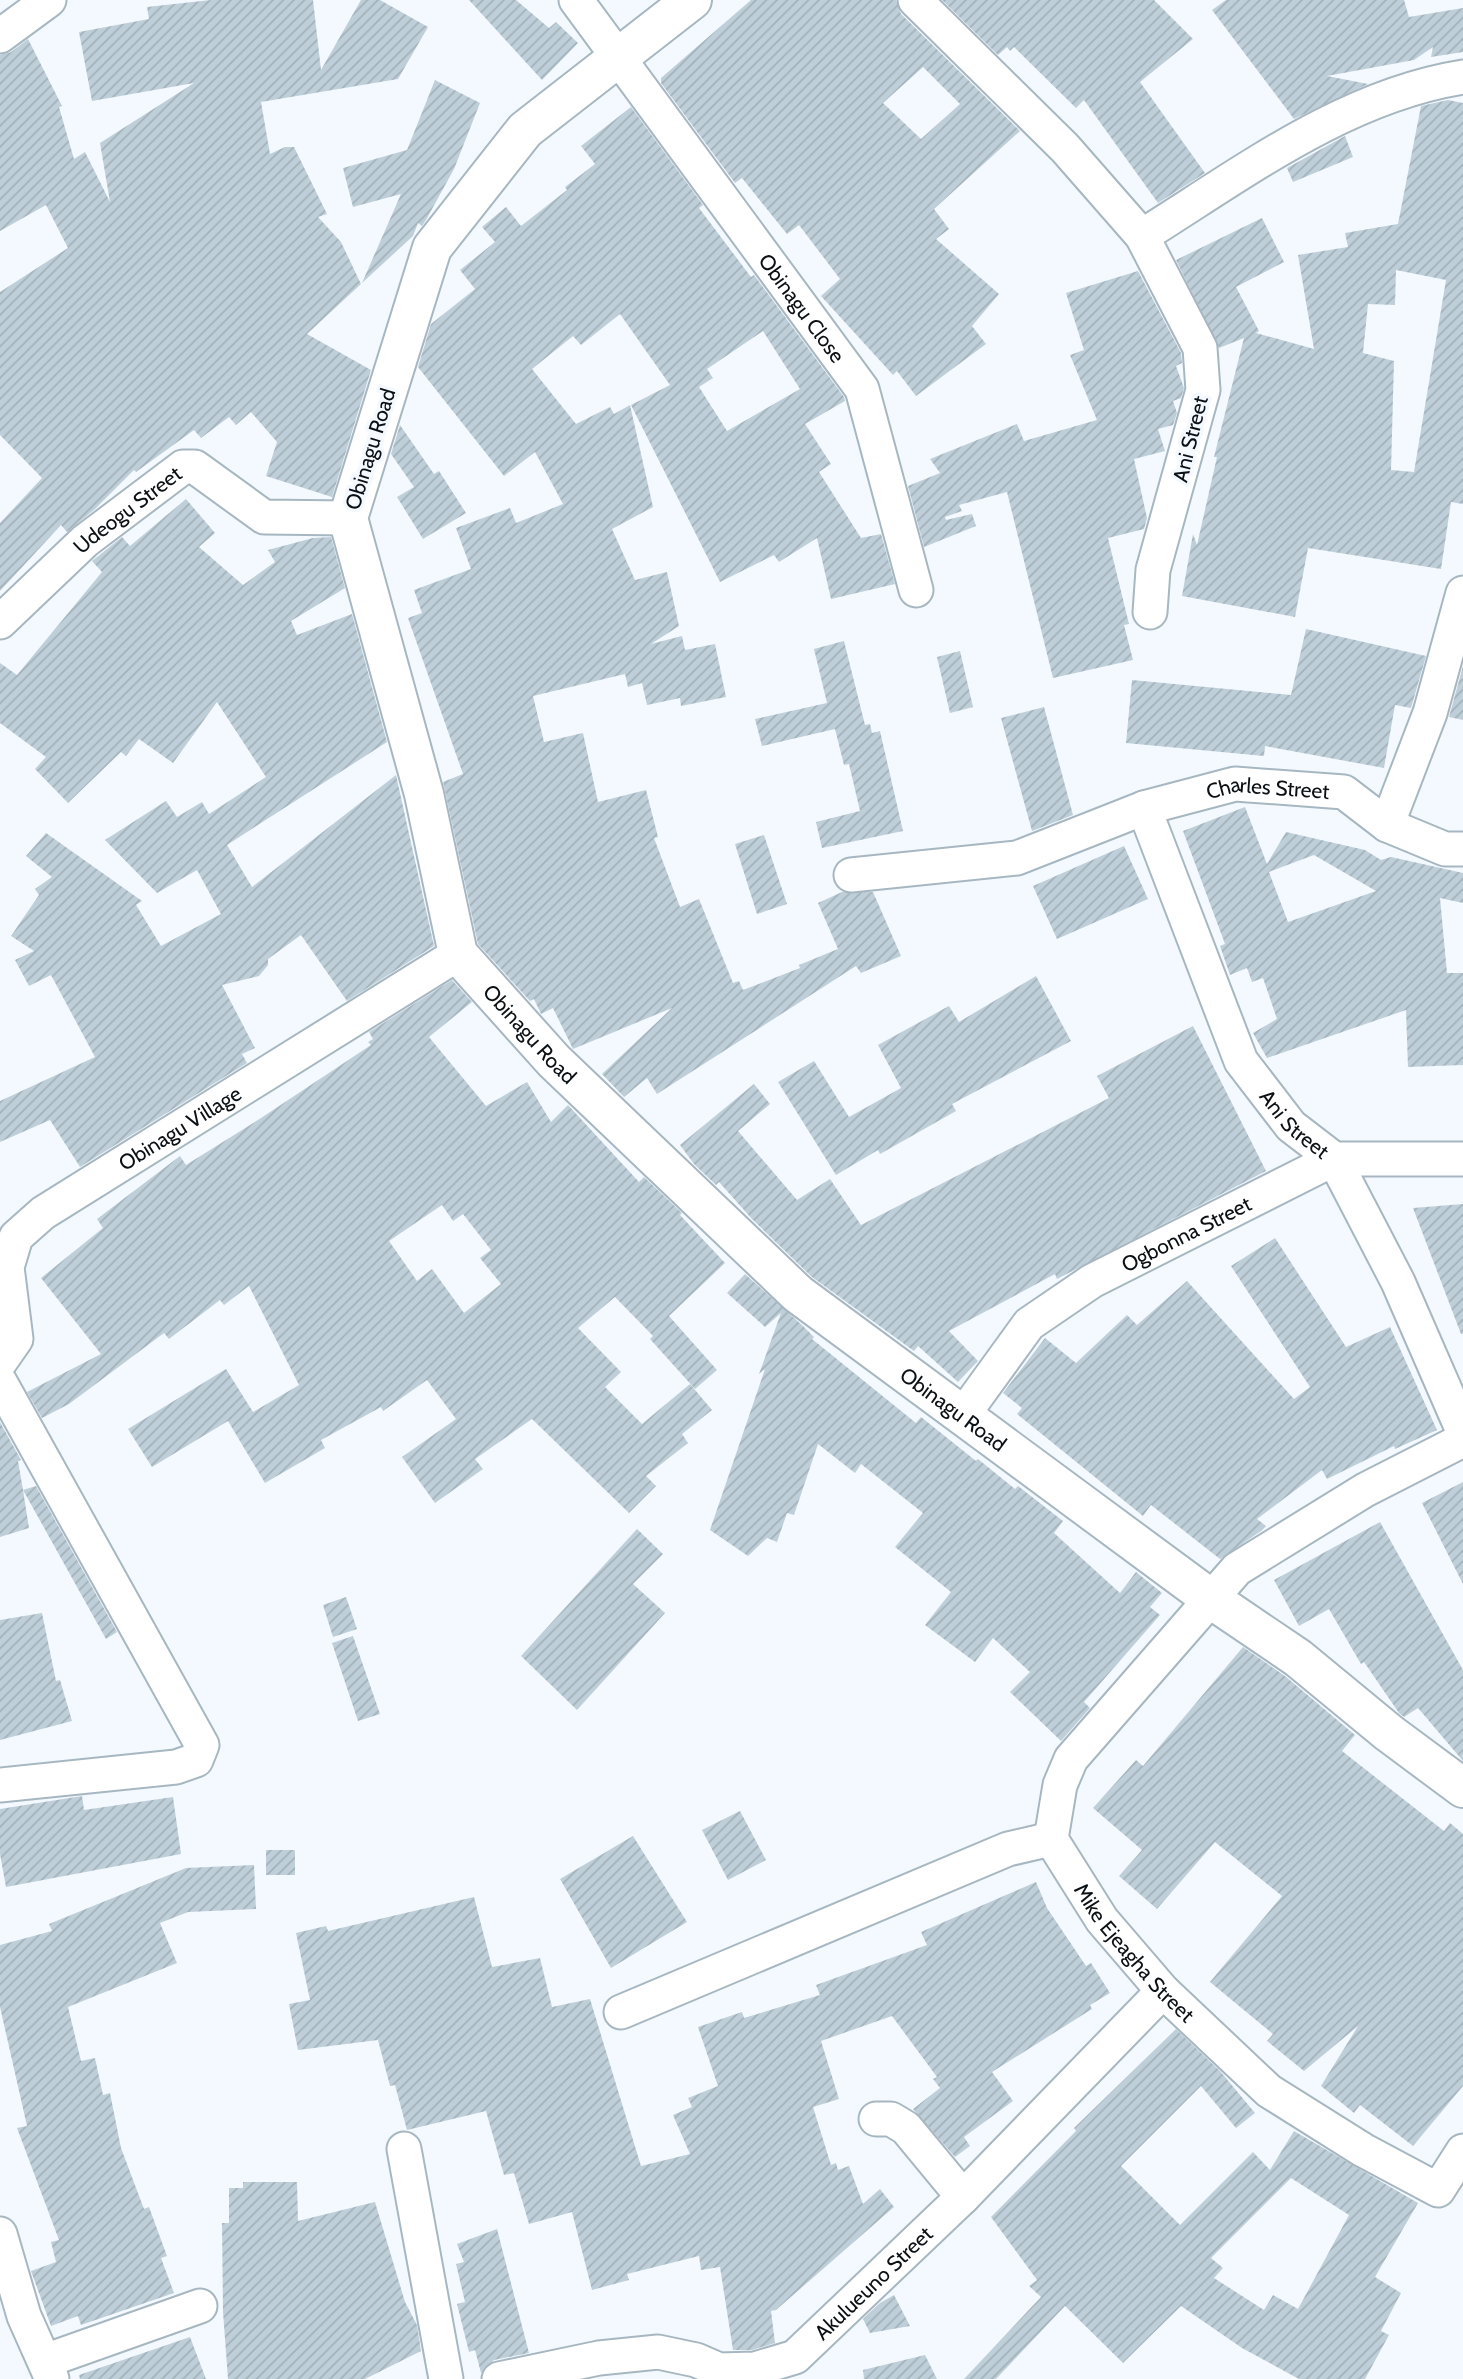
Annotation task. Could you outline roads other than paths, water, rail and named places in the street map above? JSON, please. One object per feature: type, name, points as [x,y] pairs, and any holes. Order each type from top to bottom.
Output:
[{"type":"street","points":[[0,36],[49,0]]},
{"type":"street","name":"Obinagu Close","points":[[576,0],[862,389],[916,590]]},
{"type":"street","name":"Obinagu Road","points":[[692,0],[525,130],[432,248],[348,518],[424,794],[458,954],[554,1061],[798,1294],[1211,1599],[1298,1658],[1389,1733],[1463,1788]]},
{"type":"street","name":"Ani Street","points":[[915,0],[1065,148],[1142,236],[1200,348],[1203,390],[1153,570],[1150,612]]},
{"type":"street","points":[[1142,236],[1322,124],[1422,83],[1463,77]]},
{"type":"street","name":"Udeogu Street","points":[[0,622],[85,541],[183,467],[195,467],[264,517],[348,518]]},
{"type":"street","points":[[1387,825],[1430,713],[1463,593]]},
{"type":"street","name":"Charles Street","points":[[851,875],[1017,859],[1144,808],[1234,784],[1344,792],[1387,825],[1445,849],[1463,849]]},
{"type":"street","name":"Ani Street","points":[[1144,808],[1241,1061],[1291,1126],[1334,1159],[1398,1282],[1463,1431]]},
{"type":"street","name":"Obinagu Village","points":[[0,1362],[16,1339],[7,1267],[16,1237],[43,1213],[458,954]]},
{"type":"street","name":"Ogbonna Street","points":[[962,1415],[1029,1324],[1092,1281],[1334,1159],[1463,1159]]},
{"type":"street","points":[[0,1382],[202,1745],[196,1760],[176,1767],[0,1785]]},
{"type":"street","points":[[621,2012],[1008,1849],[1051,1839],[1060,1785],[1071,1759],[1237,1569],[1365,1490],[1463,1440]]},
{"type":"street","name":"Mike Ejeagha Street","points":[[1051,1839],[1102,1920],[1163,1991],[1269,2091],[1363,2150],[1451,2197],[1463,2151]]},
{"type":"street","name":"Akulueuno Street","points":[[499,2379],[599,2358],[658,2352],[695,2369],[719,2370],[755,2369],[795,2357],[963,2197],[1163,1991]]},
{"type":"street","points":[[876,2119],[891,2119],[906,2129],[963,2197]]},
{"type":"street","points":[[404,2150],[446,2379]]},
{"type":"street","points":[[0,2234],[12,2320],[49,2370],[200,2306]]}]
